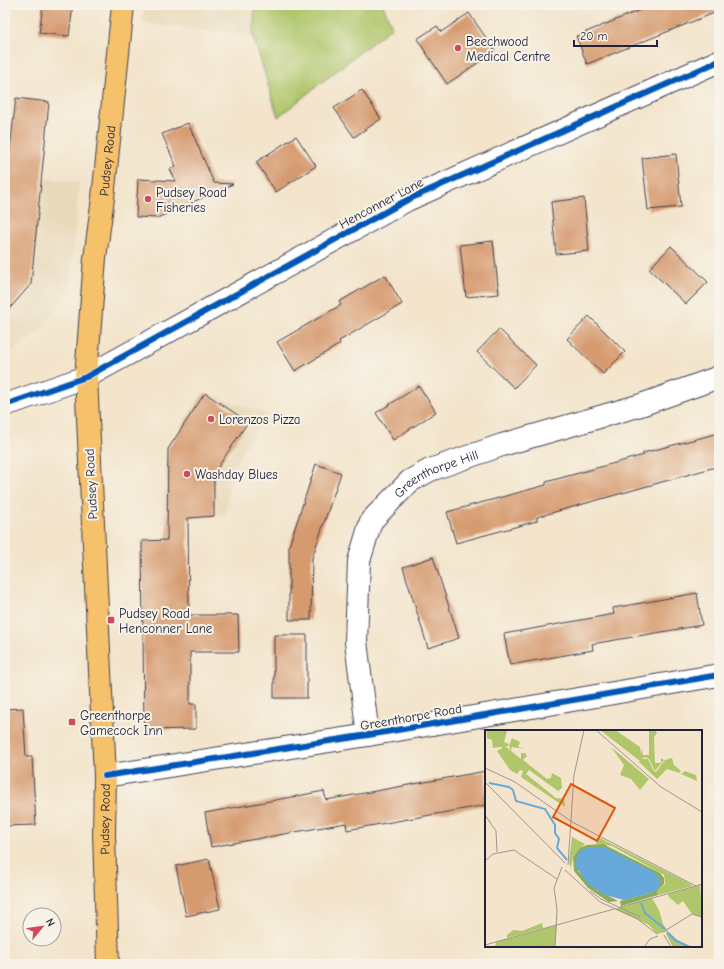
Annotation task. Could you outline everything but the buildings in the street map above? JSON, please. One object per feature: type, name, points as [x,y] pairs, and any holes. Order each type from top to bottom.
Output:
[{"type":"main road","name":"Pudsey Road","points":[[108,964],[104,834],[105,776],[86,377],[96,258],[123,5]]},
{"type":"street","name":"Henconner Lane","points":[[5,405],[86,377],[406,200],[719,61]]},
{"type":"street","name":"Greenthorpe Hill","points":[[368,735],[356,642],[359,561],[371,521],[399,492],[410,481],[430,470],[502,445],[641,405],[719,377]]},
{"type":"street","name":"Greenthorpe Road","points":[[105,776],[368,735],[719,675]]},
{"type":"shaded area","points":[[144,5],[255,5],[253,36],[142,23]]},
{"type":"shaded area","points":[[5,173],[79,182],[70,289],[42,329],[5,358]]},
{"type":"shaded area","points":[[202,392],[266,414],[231,470],[225,516],[162,524],[167,448]]},
{"type":"green space","points":[[255,5],[383,5],[392,27],[278,117],[253,36]]},
{"type":"cycle path","points":[[5,405],[86,377],[407,200],[719,61]]},
{"type":"cycle path","points":[[105,776],[368,735],[719,675]]},
{"type":"place","name":"Beechwood Medical Centre","points":[[458,48]]},
{"type":"place","name":"Pudsey Road Fisheries","points":[[148,199]]},
{"type":"place","name":"Lorenzos Pizza","points":[[211,419]]},
{"type":"place","name":"Washday Blues","points":[[187,474]]},
{"type":"place","name":"Pudsey Road Henconner Lane","points":[[111,620]]},
{"type":"place","name":"Greenthorpe Gamecock Inn","points":[[72,722]]}]
